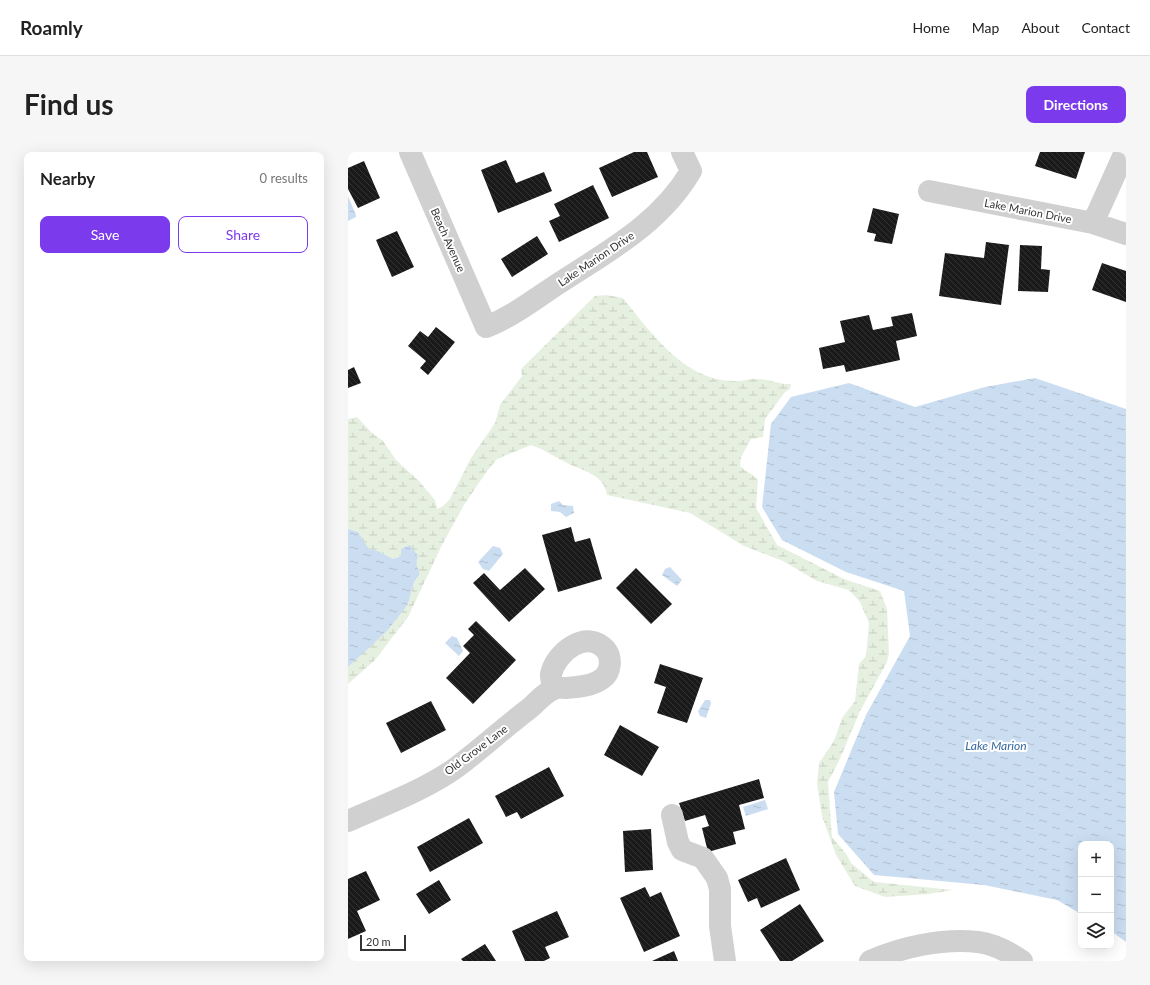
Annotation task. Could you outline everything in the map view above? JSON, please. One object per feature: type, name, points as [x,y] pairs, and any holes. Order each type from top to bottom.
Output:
[{"type":"street","name":"Beach Avenue","points":[[410,152],[486,328]]},
{"type":"street","points":[[1093,223],[1125,152]]},
{"type":"street","name":"Lake Marion Drive","points":[[486,328],[510,317],[629,238],[651,221],[680,189],[686,162]]},
{"type":"street","name":"Lake Marion Drive","points":[[929,191],[1093,223],[1126,234]]},
{"type":"street","name":"Old Grove Lane","points":[[348,821],[417,790],[455,768],[554,688]]},
{"type":"street","points":[[672,815],[678,842],[682,850],[703,858],[717,878],[720,889],[720,926],[725,961]]},
{"type":"street","points":[[870,961],[918,946],[952,941],[979,942],[998,947],[1022,961]]},
{"type":"green space","points":[[606,295],[623,298],[645,326],[671,353],[700,373],[716,379],[737,381],[762,379],[783,384],[791,384],[790,389],[785,392],[765,419],[763,437],[751,439],[741,457],[740,466],[758,480],[756,508],[777,545],[844,579],[880,591],[887,609],[889,653],[887,662],[860,711],[839,761],[828,782],[832,837],[847,855],[851,863],[874,882],[953,890],[929,894],[885,897],[855,886],[836,855],[822,816],[817,784],[819,763],[834,741],[842,718],[855,701],[859,664],[866,656],[869,623],[860,602],[849,590],[817,581],[783,561],[744,546],[690,513],[607,495],[605,488],[597,477],[531,445],[497,459],[487,471],[464,505],[442,545],[408,617],[375,660],[348,684],[348,667],[408,604],[414,582],[420,574],[416,563],[401,556],[393,559],[378,551],[368,549],[358,532],[348,529],[348,419],[357,417],[372,433],[383,441],[396,460],[419,481],[435,500],[437,509],[443,506],[450,499],[471,458],[495,423],[500,405],[522,376],[521,369],[595,296]]},
{"type":"water","points":[[348,196],[356,217],[348,221]]},
{"type":"water","name":"Lake Marion","points":[[1035,378],[1126,409],[1126,942],[1114,933],[1114,841],[1078,841],[1078,912],[1057,900],[984,885],[874,875],[838,834],[834,792],[866,715],[910,636],[904,591],[846,572],[782,540],[762,507],[771,424],[791,397],[849,383],[915,407],[985,387]]},
{"type":"water","points":[[559,501],[563,505],[573,506],[574,513],[566,517],[560,512],[551,511],[551,504]]},
{"type":"water","points":[[348,529],[358,532],[369,549],[378,551],[393,559],[401,556],[401,549],[410,545],[418,556],[416,563],[420,574],[414,582],[408,604],[387,631],[348,667]]},
{"type":"water","points":[[493,546],[500,548],[503,554],[489,571],[483,569],[478,562]]},
{"type":"water","points":[[670,567],[682,580],[677,586],[662,575],[665,569]]},
{"type":"water","points":[[452,636],[457,638],[463,651],[459,656],[445,643]]},
{"type":"water","points":[[705,700],[710,700],[711,703],[706,718],[700,716],[698,711]]},
{"type":"water","points":[[765,800],[768,809],[746,816],[743,807]]},
{"type":"building","points":[[634,152],[647,152],[658,177],[612,197],[599,168]]},
{"type":"building","points":[[1040,152],[1085,152],[1076,179],[1035,166]]},
{"type":"building","points":[[506,160],[516,183],[544,172],[552,191],[498,213],[481,170]]},
{"type":"building","points":[[364,161],[380,198],[358,208],[348,189],[348,168]]},
{"type":"building","points":[[593,185],[609,218],[559,242],[549,221],[560,216],[554,204]]},
{"type":"building","points":[[873,208],[899,214],[892,244],[874,241],[876,234],[867,232]]},
{"type":"building","points":[[397,231],[414,267],[392,277],[376,240]]},
{"type":"building","points":[[537,236],[548,254],[512,277],[501,259]]},
{"type":"building","points":[[986,242],[1009,245],[1001,305],[939,296],[945,253],[984,258]]},
{"type":"building","points":[[1020,245],[1042,246],[1041,269],[1050,270],[1048,292],[1018,291]]},
{"type":"building","points":[[1102,263],[1126,271],[1126,302],[1092,290]]},
{"type":"building","points":[[912,313],[917,336],[896,341],[900,360],[846,372],[844,365],[823,369],[819,348],[845,342],[840,321],[869,315],[873,330],[893,326],[891,317]]},
{"type":"building","points":[[436,327],[455,342],[428,375],[420,368],[426,361],[408,346],[420,331],[428,337]]},
{"type":"building","points":[[354,367],[361,383],[348,388],[348,370]]},
{"type":"building","points":[[571,527],[575,542],[590,538],[602,579],[558,592],[542,535]]},
{"type":"building","points":[[525,568],[545,589],[509,622],[473,583],[484,573],[500,590]]},
{"type":"building","points":[[636,568],[672,604],[651,624],[616,588]]},
{"type":"building","points":[[476,621],[516,660],[473,704],[446,678],[470,653],[463,646],[474,635],[468,629]]},
{"type":"building","points":[[660,664],[703,678],[687,723],[657,713],[666,687],[654,683]]},
{"type":"building","points":[[431,701],[446,730],[401,753],[386,723]]},
{"type":"building","points":[[620,725],[659,747],[642,776],[604,755]]},
{"type":"building","points":[[549,767],[564,796],[521,819],[517,812],[506,817],[495,796]]},
{"type":"building","points":[[759,779],[764,798],[739,805],[745,829],[733,832],[736,844],[708,852],[702,828],[709,826],[705,815],[685,821],[679,803]]},
{"type":"building","points":[[469,818],[483,843],[430,872],[417,847]]},
{"type":"building","points":[[651,829],[653,870],[625,872],[623,831]]},
{"type":"building","points":[[786,858],[800,890],[761,908],[757,898],[748,902],[738,880]]},
{"type":"building","points":[[366,871],[380,900],[357,911],[366,931],[348,939],[348,879]]},
{"type":"building","points":[[439,880],[451,900],[429,914],[416,894]]},
{"type":"building","points":[[645,887],[650,897],[661,892],[680,936],[644,952],[620,898]]},
{"type":"building","points":[[800,904],[824,941],[792,961],[780,961],[760,930]]},
{"type":"building","points":[[557,911],[569,937],[545,947],[550,958],[544,961],[525,961],[512,931]]},
{"type":"building","points":[[485,944],[496,961],[463,961],[461,959]]},
{"type":"building","points":[[674,951],[678,961],[652,961]]}]
